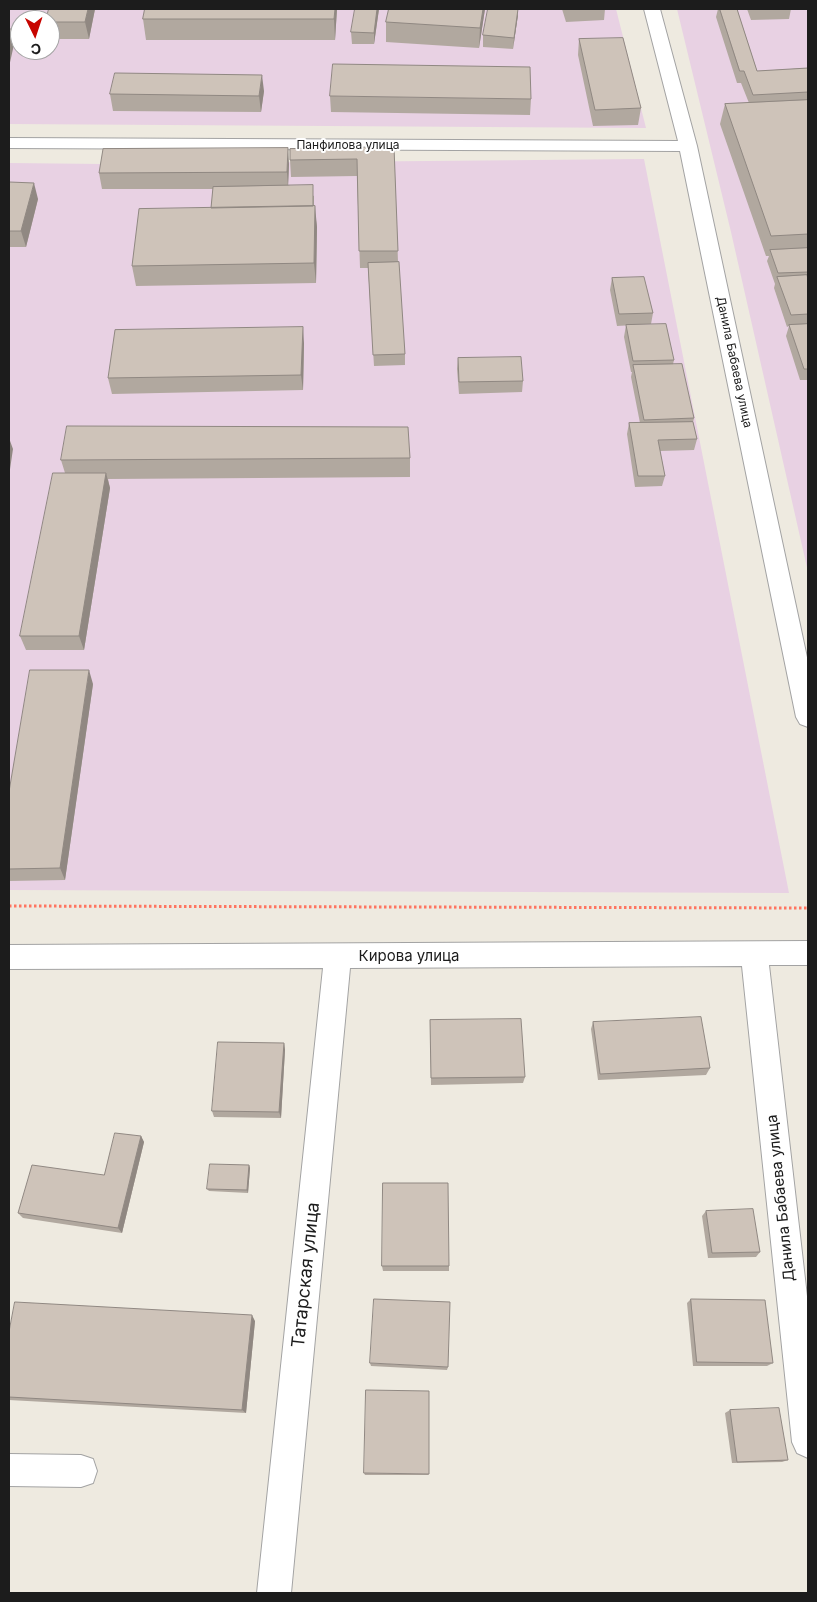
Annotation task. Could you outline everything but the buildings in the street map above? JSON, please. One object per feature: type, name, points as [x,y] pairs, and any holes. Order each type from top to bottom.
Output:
[{"type":"street","name":"Данила Бабаева улица","points":[[652,9],[688,146],[808,717]]},
{"type":"street","name":"Панфилова улица","points":[[9,143],[688,146]]},
{"type":"street","name":"Данила Бабаева улица","points":[[754,953],[808,1442]]},
{"type":"street","name":"Кирова улица","points":[[9,957],[808,953]]},
{"type":"street","name":"Татарская улица","points":[[274,1593],[338,956]]},
{"type":"street","points":[[9,1470],[81,1471]]},
{"type":"path","points":[[9,906],[808,908]]},
{"type":"shaded area","points":[[9,9],[616,9],[646,128],[9,124]]},
{"type":"shaded area","points":[[677,9],[808,9],[808,572],[731,232]]},
{"type":"shaded area","points":[[644,159],[789,893],[9,890],[9,163],[103,164]]}]
